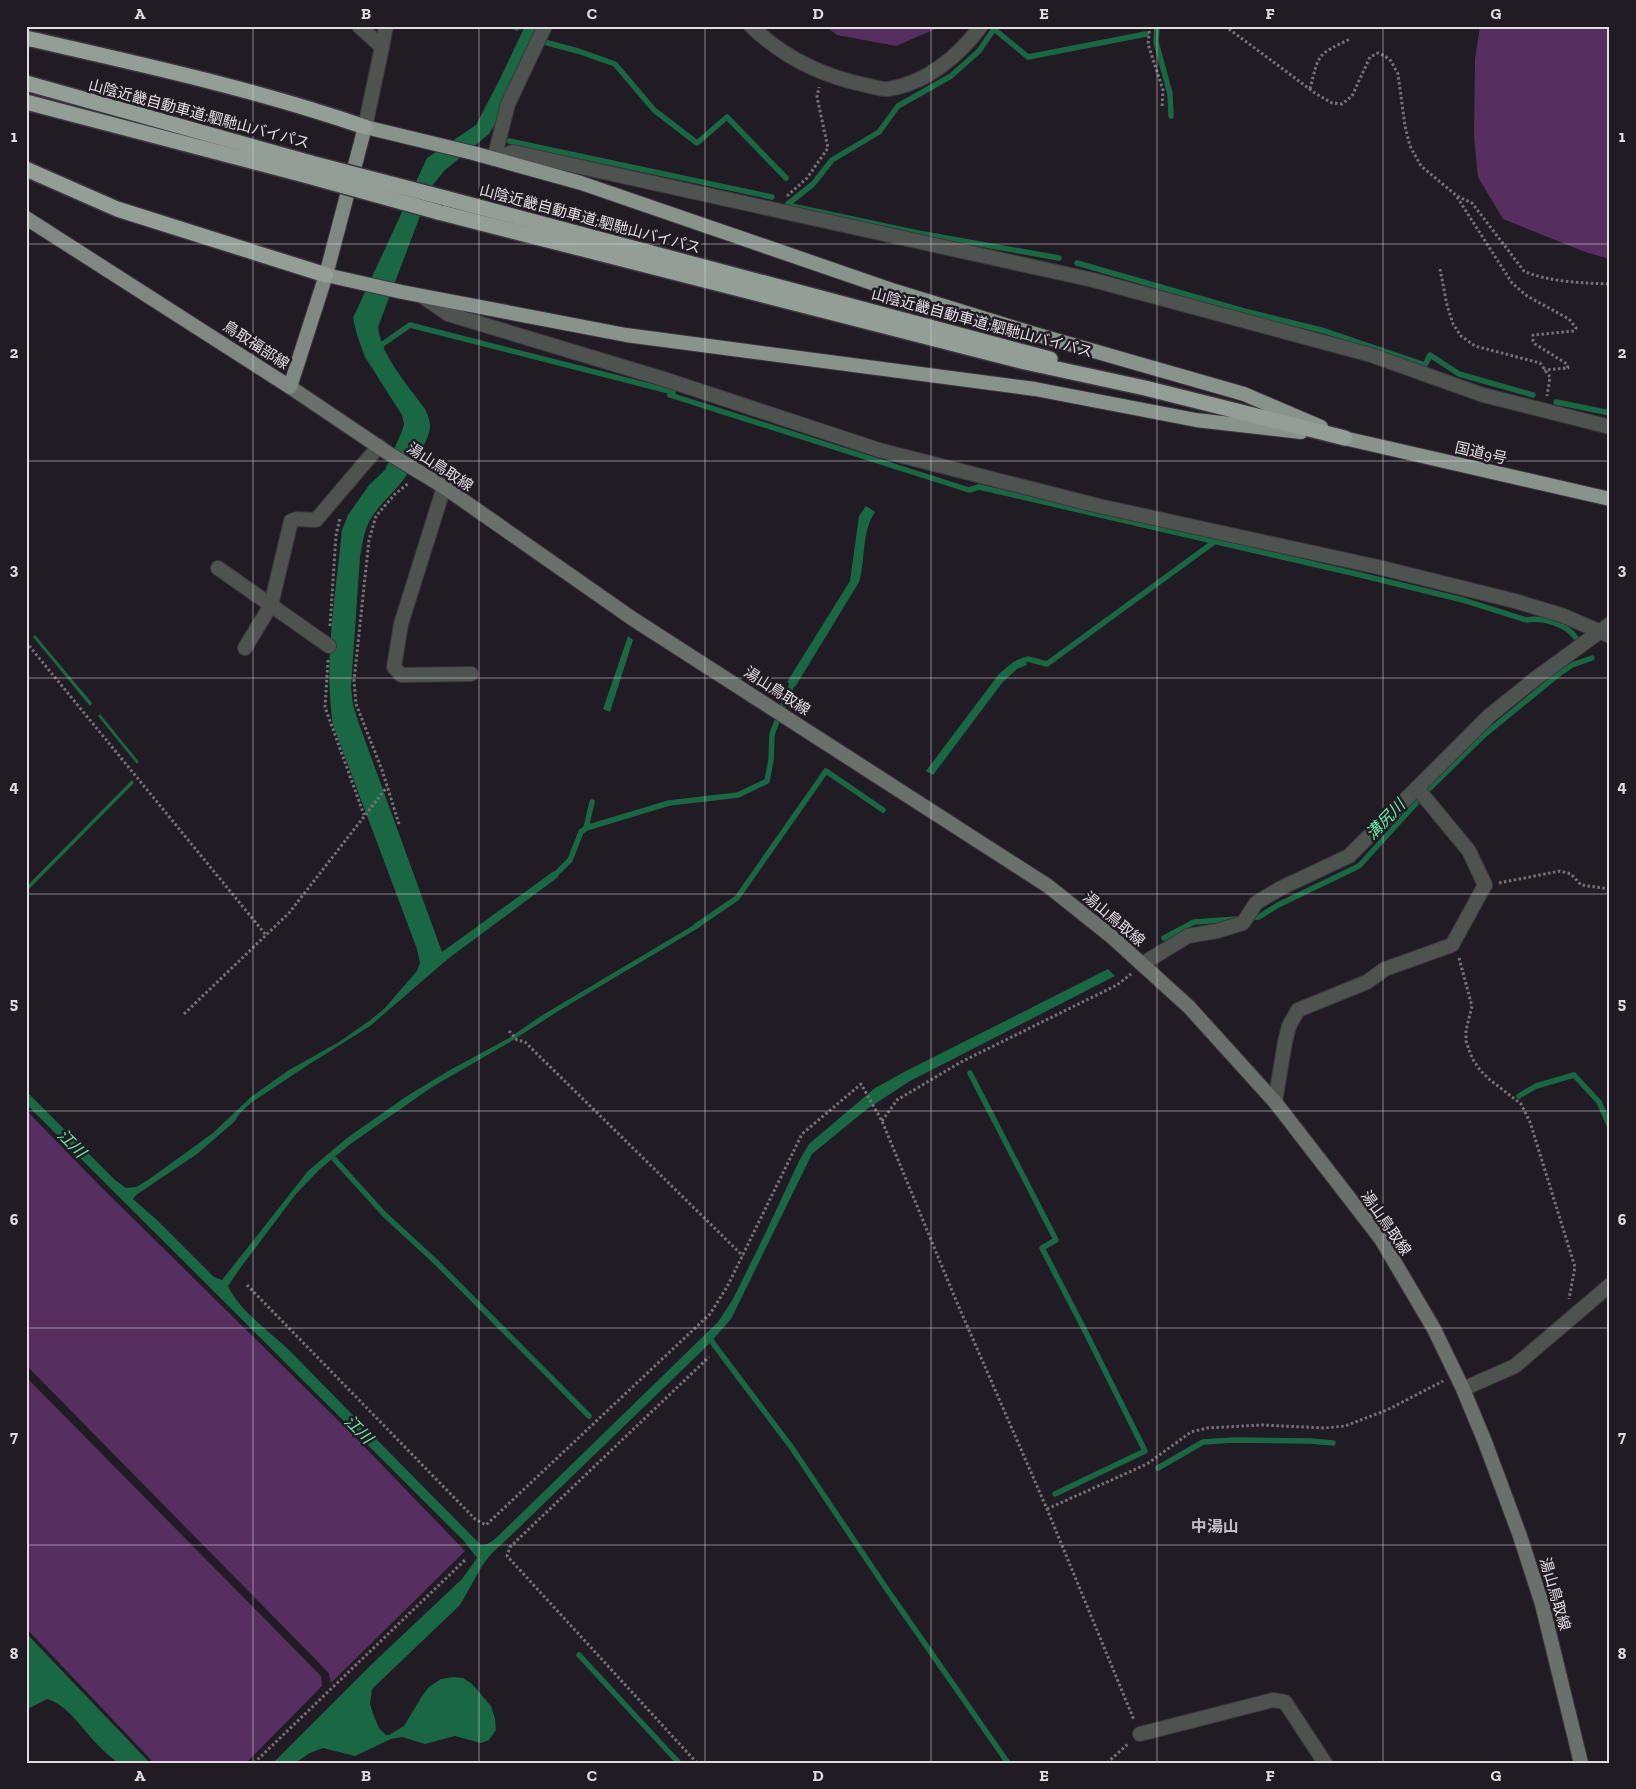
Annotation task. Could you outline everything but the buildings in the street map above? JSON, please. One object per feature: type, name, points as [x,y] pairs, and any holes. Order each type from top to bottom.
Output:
[{"type":"highway","points":[[26,38],[134,63],[317,110],[365,127],[473,153],[581,183],[904,294],[1038,335],[1244,394],[1345,438]]},
{"type":"highway","name":"山陰近畿自動車道;駟馳山バイパス","points":[[26,83],[310,170]]},
{"type":"highway","name":"山陰近畿自動車道;駟馳山バイパス","points":[[26,102],[310,170],[1025,362],[1145,388],[1345,438]]},
{"type":"highway","points":[[26,168],[117,209],[326,275],[362,284],[626,335],[1035,389],[1196,420],[1345,438]]},
{"type":"highway","name":"国道9号","points":[[1345,438],[1610,500]]},
{"type":"main road","name":"鳥取福部線","points":[[26,218],[290,387],[326,275],[365,127]]},
{"type":"main road","name":"湯山鳥取線","points":[[290,387],[444,487],[633,619],[1048,886],[1112,937],[1189,1007],[1275,1102],[1381,1239],[1434,1329],[1463,1389],[1511,1510],[1542,1604],[1581,1763]]},
{"type":"street","points":[[359,26],[382,47]]},
{"type":"street","points":[[365,127],[386,26]]},
{"type":"street","points":[[494,159],[508,104],[545,26]]},
{"type":"street","points":[[751,26],[766,41],[805,65],[846,81],[886,89],[905,85],[943,66],[981,26]]},
{"type":"street","points":[[494,159],[513,152],[1093,280],[1371,355],[1483,395],[1610,427]]},
{"type":"street","points":[[422,296],[448,314],[667,380],[879,450],[1099,506],[1378,567],[1515,601],[1606,630]]},
{"type":"street","points":[[245,648],[272,605],[291,521],[297,519],[316,520],[379,446]]},
{"type":"street","points":[[444,487],[401,624],[394,667],[401,675],[470,674]]},
{"type":"street","points":[[218,568],[329,646]]},
{"type":"street","points":[[1142,964],[1188,936],[1243,924],[1256,903],[1281,888],[1349,856],[1489,716],[1606,630]]},
{"type":"street","points":[[1275,1102],[1289,1026],[1298,1010],[1367,982],[1385,969],[1452,945],[1485,885],[1469,851],[1417,788]]},
{"type":"street","points":[[1463,1389],[1515,1366],[1610,1285]]},
{"type":"street","points":[[1140,1734],[1273,1700],[1285,1702],[1325,1763]]},
{"type":"path","points":[[1150,26],[1148,44],[1163,90],[1162,108]]},
{"type":"path","points":[[1225,26],[1332,103],[1342,104],[1352,96],[1370,57],[1378,53],[1385,56],[1391,61],[1398,74],[1405,126],[1413,153],[1420,166],[1457,196],[1472,202],[1524,271],[1536,276],[1610,284]]},
{"type":"path","points":[[1310,89],[1318,58],[1326,51],[1350,39]]},
{"type":"path","points":[[770,208],[791,194],[807,178],[828,148],[817,96],[822,72]]},
{"type":"path","points":[[1457,196],[1512,283],[1527,296],[1569,319],[1575,326],[1574,332],[1533,335],[1535,344],[1567,364],[1568,368],[1544,370]]},
{"type":"path","points":[[1440,269],[1447,306],[1453,324],[1461,336],[1475,346],[1540,363],[1550,377],[1544,410]]},
{"type":"path","points":[[399,824],[382,770],[356,704],[354,681],[368,540],[376,516],[396,494],[420,473]]},
{"type":"path","points":[[341,515],[336,535],[325,707],[364,815]]},
{"type":"path","points":[[26,642],[266,935]]},
{"type":"path","points":[[184,1014],[289,913],[387,787]]},
{"type":"path","points":[[1485,885],[1560,872],[1571,874],[1581,885],[1610,889]]},
{"type":"path","points":[[1457,937],[1460,965],[1472,1006],[1467,1020],[1466,1041],[1472,1058],[1480,1070],[1521,1104],[1530,1122],[1575,1267],[1569,1300],[1572,1318]]},
{"type":"path","points":[[882,1121],[897,1100],[961,1062],[1117,985],[1142,964]]},
{"type":"path","points":[[509,1031],[517,1040],[525,1042],[743,1256]]},
{"type":"path","points":[[247,1285],[475,1519],[486,1525],[710,1314],[727,1288],[802,1134],[860,1084],[882,1121],[955,1298],[1047,1509],[1140,1734],[1107,1763]]},
{"type":"path","points":[[697,1763],[507,1556],[510,1547],[709,1357]]},
{"type":"path","points":[[1047,1509],[1147,1464],[1191,1432],[1207,1428],[1262,1425],[1325,1428],[1345,1426],[1387,1410],[1456,1373]]},
{"type":"path","points":[[254,1763],[465,1560]]},
{"type":"shaded area","points":[[825,26],[942,26],[896,46],[837,35]]},
{"type":"shaded area","points":[[1480,26],[1610,26],[1610,259],[1585,252],[1503,219],[1478,177],[1474,137],[1475,59]]},
{"type":"shaded area","points":[[26,1110],[98,1184],[357,1439],[465,1551],[331,1683],[329,1674],[323,1667],[26,1365]]},
{"type":"shaded area","points":[[26,1377],[321,1676],[322,1686],[246,1763],[154,1763],[26,1628]]},
{"type":"water","name":"江川","points":[[525,26],[540,26],[494,126],[489,134],[445,170],[431,187],[378,327],[384,349],[403,380],[425,409],[430,427],[423,448],[413,465],[400,484],[373,515],[365,533],[360,557],[351,687],[353,705],[358,721],[442,952],[554,871],[558,877],[449,958],[370,1026],[252,1102],[240,1113],[234,1122],[197,1154],[136,1195],[133,1199],[214,1277],[222,1280],[308,1171],[347,1138],[407,1096],[509,1038],[541,1016],[699,922],[703,922],[700,927],[432,1087],[349,1145],[320,1169],[296,1194],[228,1286],[248,1313],[291,1352],[481,1545],[487,1544],[494,1540],[718,1322],[733,1299],[809,1144],[875,1088],[1108,969],[1115,976],[910,1081],[867,1109],[812,1154],[731,1319],[707,1346],[494,1551],[482,1566],[459,1606],[372,1689],[370,1704],[373,1714],[379,1728],[386,1735],[389,1735],[404,1726],[429,1687],[441,1679],[463,1678],[472,1684],[491,1706],[496,1730],[489,1740],[481,1743],[455,1736],[425,1744],[402,1737],[391,1739],[355,1756],[323,1748],[310,1753],[295,1763],[273,1763],[373,1663],[462,1579],[477,1558],[463,1540],[26,1104],[26,1091],[115,1180],[126,1188],[136,1187],[213,1133],[251,1097],[289,1070],[339,1042],[369,1021],[384,1009],[417,971],[420,963],[417,949],[333,725],[330,702],[330,653],[342,530],[348,515],[369,485],[385,470],[404,424],[402,415],[365,357],[353,318],[427,158],[476,125]]},
{"type":"water","points":[[866,506],[875,512],[866,537],[859,582],[795,687],[787,682],[850,581],[859,516]]},
{"type":"water","points":[[35,635],[92,703],[90,706],[33,637]]},
{"type":"water","points":[[628,636],[633,640],[610,712],[603,709]]},
{"type":"water","points":[[1024,657],[1027,665],[1017,669],[1002,683],[933,775],[926,771],[999,674],[1013,662]]},
{"type":"water","points":[[100,714],[139,762],[137,764],[98,716]]},
{"type":"water","points":[[132,780],[134,783],[26,892],[26,887]]},
{"type":"water","points":[[26,1633],[150,1763],[118,1763],[99,1747],[62,1706],[55,1702],[47,1699],[26,1710]]},
{"type":"waterway","points":[[513,26],[517,28]]},
{"type":"waterway","points":[[1157,26],[1156,42],[1170,94],[1171,116]]},
{"type":"waterway","points":[[788,204],[813,184],[832,160],[879,132],[898,106],[951,76],[979,51],[994,29],[1028,57],[1146,34]]},
{"type":"waterway","points":[[544,42],[615,64],[654,110],[697,143],[727,117],[786,178]]},
{"type":"waterway","points":[[509,141],[772,197]]},
{"type":"waterway","points":[[787,205],[918,233],[1059,258]]},
{"type":"waterway","points":[[1077,263],[1244,311],[1325,331],[1425,365],[1430,355],[1459,374],[1533,395]]},
{"type":"waterway","points":[[377,348],[410,325],[673,392],[670,395],[969,490],[979,487],[1463,600],[1526,620],[1546,621],[1560,625],[1576,638]]},
{"type":"waterway","points":[[1556,402],[1610,413]]},
{"type":"waterway","points":[[1018,663],[1028,659],[1047,664],[1214,542]]},
{"type":"waterway","name":"溝尻川","points":[[1249,918],[1259,917],[1278,905],[1359,866],[1430,788],[1484,735],[1560,673],[1572,665],[1592,658]]},
{"type":"waterway","points":[[551,879],[570,860],[581,832],[586,828],[669,803],[738,795],[767,781],[771,760],[772,734],[794,679]]},
{"type":"waterway","points":[[696,926],[737,898],[826,771],[883,810]]},
{"type":"waterway","points":[[586,828],[592,802]]},
{"type":"waterway","name":"溝尻川","points":[[1164,938],[1194,922],[1237,919]]},
{"type":"waterway","points":[[970,1073],[1056,1240],[1042,1248],[1145,1451],[1055,1494]]},
{"type":"waterway","points":[[1519,1096],[1536,1086],[1574,1075],[1599,1102],[1610,1127]]},
{"type":"waterway","points":[[335,1160],[384,1214],[436,1262],[589,1416]]},
{"type":"waterway","points":[[709,1338],[792,1448],[886,1588],[1008,1763]]},
{"type":"waterway","points":[[1158,1468],[1203,1442],[1234,1440],[1333,1443]]},
{"type":"waterway","points":[[579,1655],[679,1763]]},
{"type":"district","name":"中湯山","points":[[1215,1526]]}]
